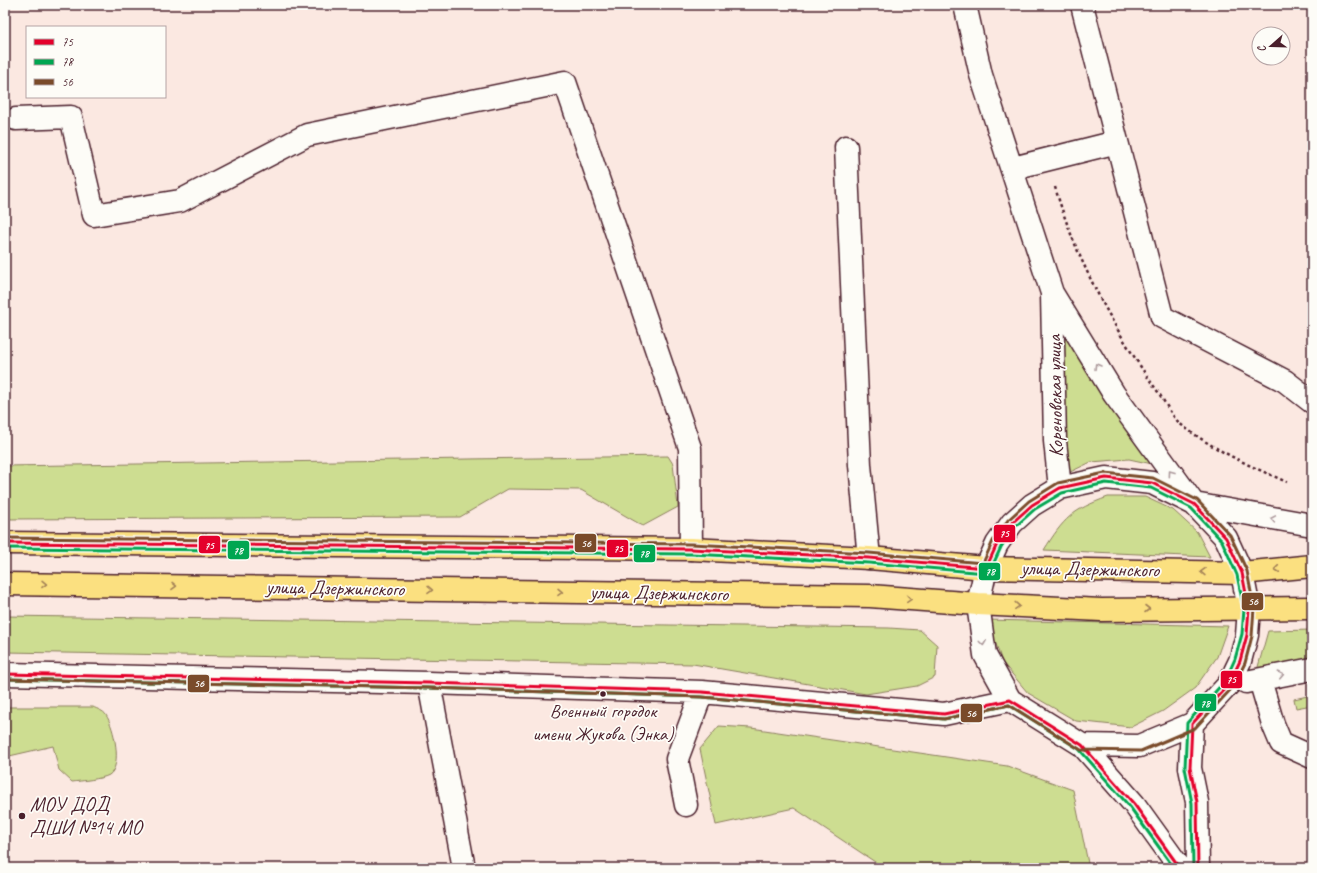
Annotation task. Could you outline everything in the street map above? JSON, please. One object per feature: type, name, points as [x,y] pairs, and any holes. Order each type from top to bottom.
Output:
[{"type":"main road","name":"улица Дзержинского","points":[[5,543],[691,549],[868,558],[986,568],[1242,573],[1312,566]]},
{"type":"main road","name":"улица Дзержинского","points":[[5,584],[870,596],[978,604],[1100,610],[1312,608]]},
{"type":"street","name":"Кореновская улица","points":[[965,5],[981,75],[1052,293],[1114,394],[1194,504],[1226,538],[1242,573],[1249,609],[1247,635],[1242,654],[1229,684]]},
{"type":"street","points":[[1082,5],[1162,316],[1285,381],[1312,402]]},
{"type":"street","points":[[16,119],[71,117],[94,215],[180,201],[308,135],[565,82],[690,448],[691,549]]},
{"type":"street","points":[[1012,168],[1117,142]]},
{"type":"street","points":[[846,147],[859,458],[868,558]]},
{"type":"street","name":"Кореновская улица","points":[[1052,293],[1055,441],[1060,488]]},
{"type":"street","points":[[1180,868],[1134,804],[1082,745],[1010,700],[985,655],[978,604],[986,568],[997,544],[1012,523],[1032,505],[1060,488],[1106,478],[1152,483],[1194,504],[1312,525]]},
{"type":"street","points":[[1082,745],[1139,746],[1192,724],[1229,684],[1260,680],[1312,668]]},
{"type":"street","points":[[5,674],[429,683],[702,692],[944,714],[1010,700]]},
{"type":"street","points":[[1260,680],[1281,743],[1312,756]]},
{"type":"street","points":[[429,683],[464,868]]},
{"type":"street","points":[[686,805],[677,759],[702,692]]},
{"type":"street","points":[[1192,724],[1190,768],[1196,802],[1198,868]]},
{"type":"path","points":[[1048,159],[1060,204],[1090,278],[1131,355],[1181,425],[1237,461],[1287,482]]},
{"type":"green space","points":[[1061,327],[1157,465],[1129,459],[1091,462],[1066,474]]},
{"type":"green space","points":[[668,456],[673,464],[678,507],[643,526],[581,490],[508,489],[460,517],[5,519],[5,466]]},
{"type":"green space","points":[[1108,497],[1145,497],[1173,510],[1197,532],[1210,557],[1044,550],[1057,530],[1070,516],[1086,506]]},
{"type":"green space","points":[[5,616],[889,628],[920,630],[937,645],[935,677],[917,686],[866,694],[693,664],[5,652]]},
{"type":"green space","points":[[988,620],[1228,626],[1217,657],[1195,688],[1163,711],[1131,727],[1076,721],[1028,693],[1002,662]]},
{"type":"green space","points":[[1312,630],[1312,657],[1256,674],[1268,631]]},
{"type":"green space","points":[[1312,695],[1312,705],[1296,708],[1294,699]]},
{"type":"green space","points":[[5,707],[93,707],[102,711],[112,728],[116,746],[116,764],[113,770],[109,775],[102,778],[72,782],[59,770],[53,746],[5,757]]},
{"type":"green space","points":[[719,726],[751,728],[1007,766],[1073,790],[1089,868],[884,868],[794,808],[716,825],[700,749]]},
{"type":"transit line","name":"56","points":[[5,538],[691,544],[869,553],[983,563],[993,541],[1008,520],[1029,501],[1058,483],[1105,473],[1153,478],[1197,500],[1230,535],[1247,571],[1254,608],[1252,636],[1245,663],[1233,687],[1195,728],[1141,751],[1081,750],[1009,705],[944,719],[702,697],[429,688],[5,679]]},
{"type":"transit line","name":"75","points":[[5,543],[691,549],[869,558],[986,568],[997,544],[1012,523],[1032,505],[1060,488],[1106,478],[1152,483],[1194,504],[1226,538],[1242,573],[1249,609],[1247,635],[1240,661],[1229,684],[1192,724],[1190,768],[1197,802],[1198,868]]},
{"type":"transit line","name":"78","points":[[5,548],[691,554],[869,563],[986,573],[990,571],[1001,547],[1016,526],[1035,509],[1062,493],[1106,483],[1151,488],[1191,508],[1222,541],[1237,575],[1244,609],[1242,634],[1235,659],[1225,681],[1187,723],[1185,768],[1192,803],[1193,868]]},
{"type":"transit line","name":"75","points":[[5,674],[429,683],[702,692],[944,714],[1010,700],[1082,745],[1134,804],[1180,868]]},
{"type":"transit line","name":"78","points":[[5,679],[429,688],[702,697],[944,719],[1009,705],[1079,749],[1130,807],[1174,868]]},
{"type":"place","name":"Военный городок имени Жукова (Энка)","points":[[603,694]]},
{"type":"place","name":"МОУ ДОД ДШИ №14 МО","points":[[22,816]]}]
